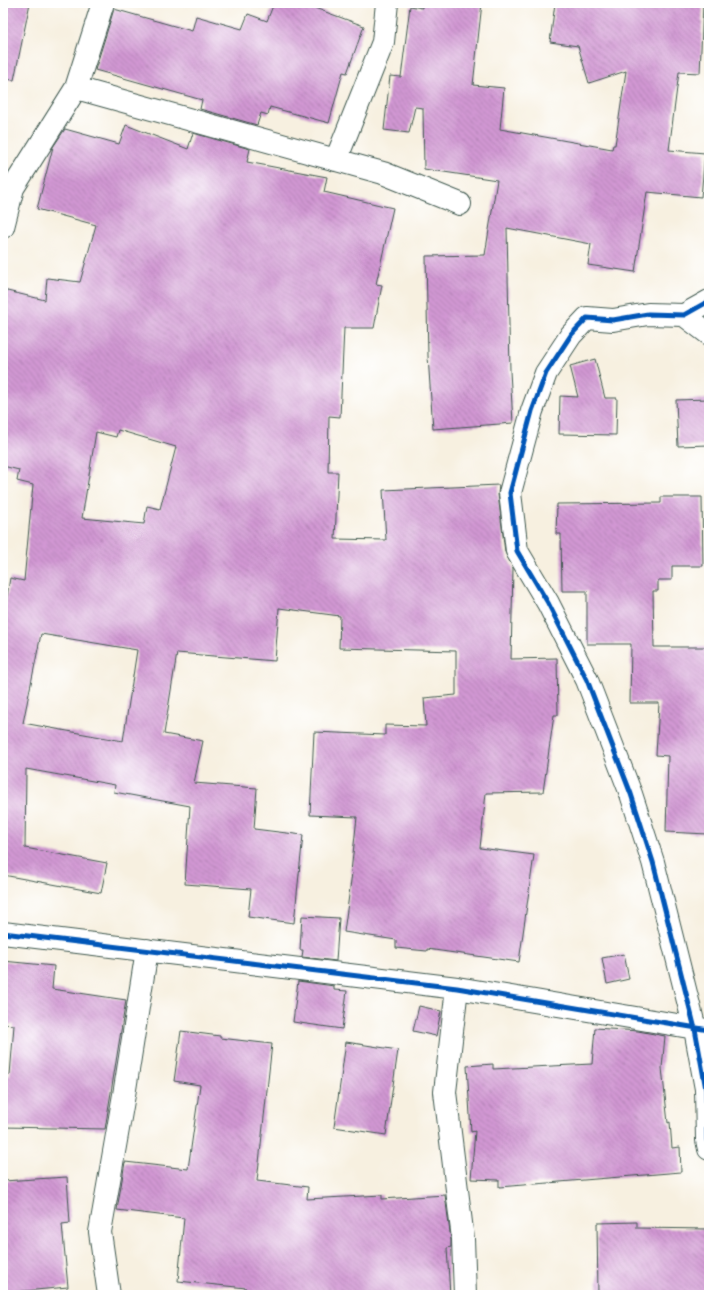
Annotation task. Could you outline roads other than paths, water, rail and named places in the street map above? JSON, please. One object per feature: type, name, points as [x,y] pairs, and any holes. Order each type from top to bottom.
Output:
[{"type":"street","points":[[3,227],[8,188],[76,88],[103,3]]},
{"type":"street","points":[[336,160],[383,42],[387,3]]},
{"type":"street","points":[[76,88],[383,173],[460,204]]},
{"type":"street","points":[[709,301],[684,315],[648,314],[613,320],[587,318],[571,335],[546,372],[525,437],[510,494],[517,551],[548,603],[587,680],[630,794],[653,862],[702,1029],[706,1089],[707,1140],[709,1149]]},
{"type":"street","points":[[684,315],[709,334]]},
{"type":"street","points":[[3,933],[457,988],[702,1029]]},
{"type":"street","points":[[109,1295],[100,1232],[147,950]]},
{"type":"street","points":[[457,988],[445,1092],[463,1239],[465,1295]]}]
